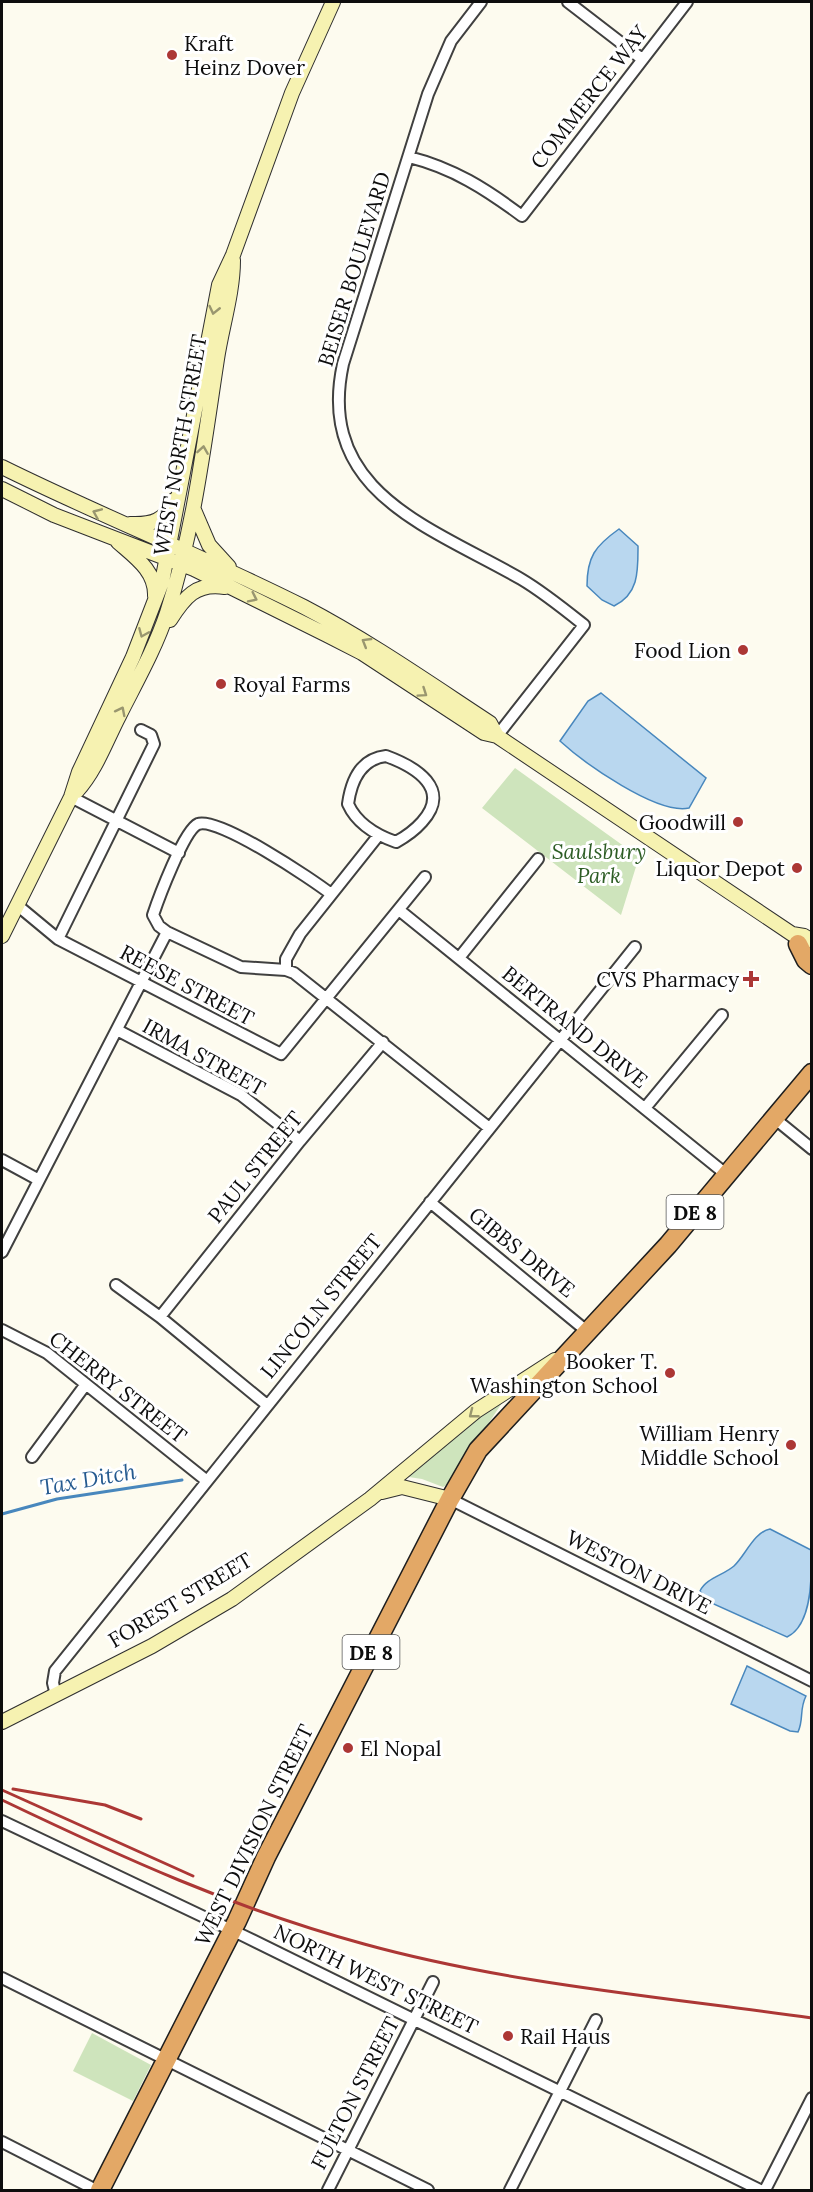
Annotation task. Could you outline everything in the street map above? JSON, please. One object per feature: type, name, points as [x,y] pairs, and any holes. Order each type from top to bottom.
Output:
[{"type":"highway","points":[[803,943],[806,960],[812,965]]},
{"type":"highway","name":"FOREST STREET","points":[[450,1499],[478,1450],[589,1333],[812,1073]]},
{"type":"highway","name":"WEST DIVISION STREET","points":[[98,2190],[450,1499]]},
{"type":"main road","name":"WEST NORTH STREET","points":[[2,936],[71,797],[153,607],[169,551],[217,295],[292,93],[333,2]]},
{"type":"main road","name":"WEST NORTH STREET","points":[[71,797],[91,772],[152,650],[166,614],[183,557],[194,508],[220,336],[233,280],[233,255]]},
{"type":"main road","points":[[2,467],[123,524],[169,551],[235,574],[303,607],[374,647],[490,723],[497,736]]},
{"type":"main road","points":[[123,524],[144,524],[161,519],[170,509],[182,481]]},
{"type":"main road","points":[[2,489],[54,515],[112,537],[169,551]]},
{"type":"main road","points":[[194,508],[209,544],[235,574]]},
{"type":"main road","points":[[112,537],[149,573],[154,587],[153,607]]},
{"type":"main road","points":[[183,557],[233,589],[362,653],[484,733],[497,736],[803,943]]},
{"type":"main road","points":[[152,650],[187,595],[206,586],[233,589]]},
{"type":"main road","name":"FOREST STREET","points":[[2,1722],[152,1646],[232,1599],[369,1499],[476,1411],[574,1347]]},
{"type":"main road","name":"FOREST STREET","points":[[369,1499],[385,1490],[402,1487],[450,1499]]},
{"type":"street","name":"BEISER BOULEVARD","points":[[481,2],[452,41],[443,58],[409,157],[339,382],[341,424],[348,448],[365,480],[396,509],[420,525],[522,580],[584,625],[497,736]]},
{"type":"street","points":[[568,2],[642,59]]},
{"type":"street","name":"COMMERCE WAY","points":[[409,157],[436,164],[469,179],[522,216],[687,2]]},
{"type":"street","points":[[58,939],[154,744],[151,735],[141,730]]},
{"type":"street","points":[[386,756],[398,761],[430,784],[434,793],[434,805],[410,836],[396,842],[378,836],[358,820],[348,804],[351,786],[357,773],[376,757],[386,756]]},
{"type":"street","points":[[71,797],[179,853]]},
{"type":"street","points":[[331,894],[306,874],[208,823],[198,824],[191,830],[179,853],[159,894],[153,915],[159,926],[167,932],[241,967],[286,970],[327,998],[488,1127]]},
{"type":"street","points":[[286,970],[288,954],[331,894],[378,836]]},
{"type":"street","points":[[459,958],[538,859]]},
{"type":"street","name":"REESE STREET","points":[[17,905],[58,939],[140,984],[281,1054],[425,877]]},
{"type":"street","name":"BERTRAND DRIVE","points":[[399,910],[727,1174]]},
{"type":"street","points":[[2,1252],[167,932]]},
{"type":"street","name":"LINCOLN STREET","points":[[56,1695],[53,1683],[55,1671],[488,1127],[635,947]]},
{"type":"street","points":[[645,1108],[722,1015]]},
{"type":"street","name":"IRMA STREET","points":[[117,1030],[241,1095],[300,1141]]},
{"type":"street","name":"PAUL STREET","points":[[160,1317],[300,1141],[383,1042]]},
{"type":"street","points":[[774,1118],[812,1149]]},
{"type":"street","points":[[2,1160],[39,1180]]},
{"type":"street","name":"GIBBS DRIVE","points":[[430,1202],[589,1333]]},
{"type":"street","points":[[116,1285],[160,1317],[267,1405]]},
{"type":"street","name":"CHERRY STREET","points":[[2,1330],[47,1353],[207,1481]]},
{"type":"street","points":[[32,1457],[86,1384]]},
{"type":"street","name":"WESTON DRIVE","points":[[450,1499],[812,1680]]},
{"type":"street","name":"NORTH WEST STREET","points":[[2,1821],[232,1930],[760,2190]]},
{"type":"street","points":[[2,1978],[428,2190]]},
{"type":"street","name":"FULTON STREET","points":[[328,2190],[433,1982]]},
{"type":"street","points":[[510,2190],[596,2020]]},
{"type":"street","points":[[765,2190],[812,2098]]},
{"type":"street","points":[[2,2142],[98,2190]]},
{"type":"green space","name":"Saulsbury Park","points":[[515,768],[639,857],[621,915],[482,808]]},
{"type":"green space","points":[[499,1402],[502,1403],[448,1484],[443,1487],[422,1479],[402,1476]]},
{"type":"green space","points":[[92,2033],[151,2065],[133,2101],[73,2071]]},
{"type":"water","points":[[619,529],[638,546],[638,564],[633,588],[622,601],[614,606],[602,600],[587,586],[587,576],[591,560],[598,547]]},
{"type":"water","points":[[601,693],[706,778],[689,808],[675,808],[640,796],[603,774],[560,741],[588,701]]},
{"type":"water","points":[[770,1529],[811,1550],[811,1585],[806,1611],[796,1631],[787,1637],[707,1601],[700,1591],[706,1583],[734,1566],[754,1539]]},
{"type":"water","points":[[747,1666],[806,1696],[798,1732],[790,1731],[731,1704]]},
{"type":"waterway","name":"Tax Ditch","points":[[2,1514],[57,1499],[182,1480]]},
{"type":"railway","points":[[13,1789],[105,1805],[141,1819]]},
{"type":"railway","points":[[2,1790],[193,1876]]},
{"type":"railway","points":[[2,1800],[91,1842],[224,1898],[364,1944],[419,1958],[530,1979],[812,2018]]},
{"type":"place","name":"Kraft Heinz Dover","points":[[172,55]]},
{"type":"place","name":"Food Lion","points":[[743,650]]},
{"type":"place","name":"Royal Farms","points":[[221,684]]},
{"type":"place","name":"Goodwill","points":[[738,822]]},
{"type":"place","name":"Liquor Depot","points":[[797,868]]},
{"type":"place","name":"CVS Pharmacy","points":[[751,979]]},
{"type":"place","name":"Booker T. Washington School","points":[[670,1373]]},
{"type":"place","name":"William Henry Middle School","points":[[791,1445]]},
{"type":"place","name":"El Nopal","points":[[348,1748]]},
{"type":"place","name":"Rail Haus","points":[[508,2036]]}]
